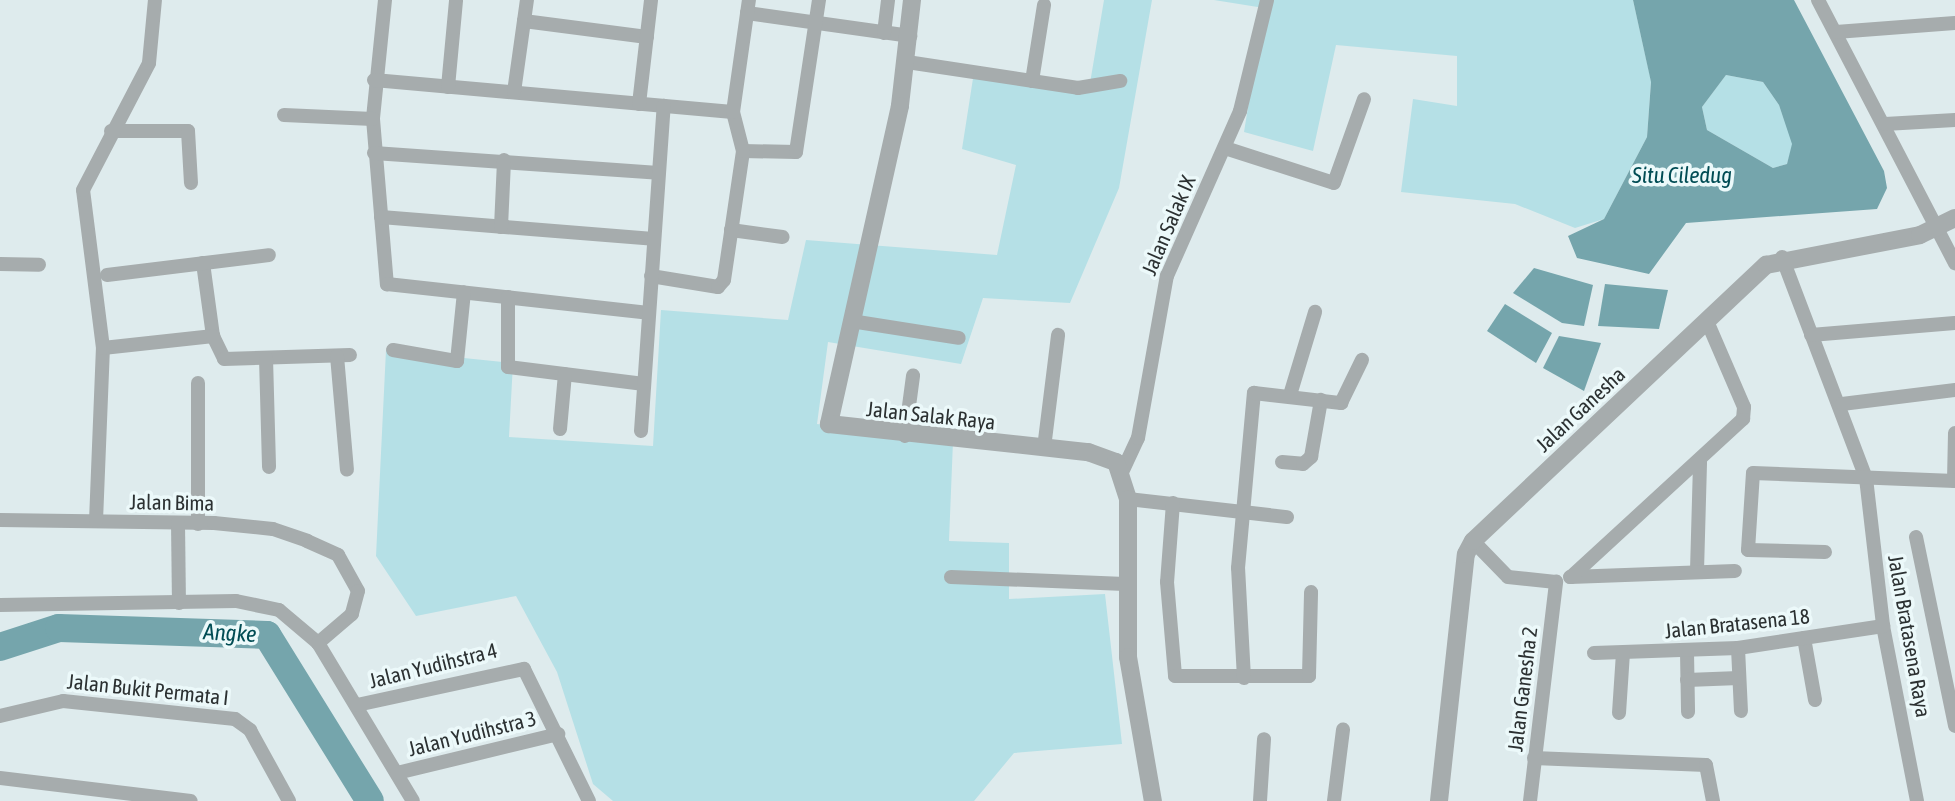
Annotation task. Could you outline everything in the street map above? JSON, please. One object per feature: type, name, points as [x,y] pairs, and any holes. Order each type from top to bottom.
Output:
[{"type":"street","points":[[96,522],[103,348],[83,190],[111,131],[149,63],[155,0]]},
{"type":"street","points":[[385,0],[374,80],[373,118],[374,153],[390,288],[464,292],[648,313]]},
{"type":"street","points":[[448,87],[456,0]]},
{"type":"street","points":[[514,92],[527,0]]},
{"type":"street","points":[[639,104],[651,0]]},
{"type":"street","points":[[743,151],[796,152],[819,0]]},
{"type":"street","points":[[884,33],[888,0]]},
{"type":"street","name":"Jalan Salak Raya","points":[[912,0],[907,62],[829,424],[905,436],[1107,456],[1123,470]]},
{"type":"street","name":"Jalan Salak IX","points":[[1123,470],[1138,438],[1167,276],[1225,148],[1266,0]]},
{"type":"street","points":[[1818,0],[1885,124],[1948,222],[1955,263]]},
{"type":"street","points":[[1032,81],[1044,5]]},
{"type":"street","points":[[651,276],[718,287],[731,230],[743,151],[733,112],[748,7],[816,24],[910,36]]},
{"type":"street","points":[[524,21],[647,37]]},
{"type":"street","points":[[1836,32],[1955,23]]},
{"type":"street","points":[[907,62],[1097,88],[1120,81]]},
{"type":"street","points":[[374,80],[733,112]]},
{"type":"street","points":[[1225,148],[1334,183],[1364,99]]},
{"type":"street","points":[[641,431],[664,106]]},
{"type":"street","points":[[284,115],[373,118]]},
{"type":"street","points":[[1885,124],[1955,120]]},
{"type":"street","points":[[111,131],[188,131],[191,183]]},
{"type":"street","points":[[374,153],[505,160],[658,173]]},
{"type":"street","points":[[501,227],[505,160]]},
{"type":"street","points":[[381,217],[653,239]]},
{"type":"street","name":"Jalan Ganesha","points":[[1473,541],[1707,321],[1782,257],[1948,222]]},
{"type":"street","points":[[731,230],[783,237]]},
{"type":"street","points":[[107,275],[269,255]]},
{"type":"street","name":"Jalan Bratasena Raya","points":[[1782,257],[1811,335],[1842,404],[1866,478],[1883,626],[1917,801]]},
{"type":"street","points":[[203,263],[213,336],[220,358],[344,356],[347,470]]},
{"type":"street","points":[[0,264],[39,265]]},
{"type":"street","points":[[393,350],[457,361],[464,292]]},
{"type":"street","points":[[508,297],[508,367],[644,384]]},
{"type":"street","points":[[1290,395],[1315,312]]},
{"type":"street","points":[[851,321],[959,338]]},
{"type":"street","points":[[1571,577],[1700,462],[1743,419],[1744,407],[1707,321]]},
{"type":"street","points":[[1811,335],[1955,323]]},
{"type":"street","points":[[1044,448],[1058,335]]},
{"type":"street","points":[[103,348],[213,336]]},
{"type":"street","points":[[266,358],[269,467]]},
{"type":"street","points":[[1244,678],[1241,510],[1254,393],[1290,395],[1341,403],[1362,360]]},
{"type":"street","points":[[560,429],[565,374]]},
{"type":"street","points":[[905,436],[913,376]]},
{"type":"street","points":[[198,383],[198,524]]},
{"type":"street","points":[[1842,404],[1955,390]]},
{"type":"street","points":[[1282,462],[1303,464],[1311,457],[1321,400]]},
{"type":"street","points":[[1825,552],[1748,550],[1753,473],[1954,481],[1955,433]]},
{"type":"street","points":[[1697,572],[1700,462]]},
{"type":"street","points":[[1123,470],[1128,499],[1125,584],[1130,676],[1153,801]]},
{"type":"street","points":[[1128,499],[1287,517]]},
{"type":"street","points":[[1173,503],[1167,582],[1173,672],[1180,678],[1309,676],[1311,592]]},
{"type":"street","name":"Jalan Bima","points":[[0,520],[178,523],[273,529],[338,555],[358,591],[357,601],[318,643]]},
{"type":"street","points":[[178,523],[179,603]]},
{"type":"street","points":[[1916,537],[1955,726]]},
{"type":"street","points":[[1439,801],[1466,554],[1473,541],[1508,576],[1556,582],[1571,577],[1735,571]]},
{"type":"street","points":[[951,577],[1125,584]]},
{"type":"street","name":"Jalan Ganesha 2","points":[[1530,801],[1556,582]]},
{"type":"street","points":[[0,605],[179,603],[267,606],[290,616],[318,643],[413,801]]},
{"type":"street","name":"Jalan Bratasena 18","points":[[1594,653],[1687,652],[1738,648],[1883,626]]},
{"type":"street","points":[[1804,638],[1815,700]]},
{"type":"street","points":[[1738,648],[1741,711]]},
{"type":"street","points":[[1687,652],[1688,712]]},
{"type":"street","points":[[1619,713],[1623,653]]},
{"type":"street","name":"Jalan Yudihstra 4","points":[[357,705],[519,667],[529,676],[558,734]]},
{"type":"street","points":[[1687,680],[1739,678]]},
{"type":"street","name":"Jalan Bukit Permata I","points":[[0,716],[63,701],[235,719],[250,730],[289,801]]},
{"type":"street","points":[[1334,801],[1343,730]]},
{"type":"street","points":[[558,734],[589,801]]},
{"type":"street","name":"Jalan Yudihstra 3","points":[[397,773],[558,734]]},
{"type":"street","points":[[1260,801],[1264,739]]},
{"type":"street","points":[[1534,758],[1706,765],[1713,801]]},
{"type":"street","points":[[0,778],[191,801]]},
{"type":"shaded area","points":[[1104,0],[1152,0],[1119,188],[1070,303],[983,298],[961,364],[828,342],[817,424],[953,441],[949,541],[1009,543],[1009,599],[1105,594],[1122,744],[1014,753],[974,801],[613,801],[593,784],[557,672],[516,596],[416,616],[376,556],[386,350],[513,363],[509,437],[653,446],[661,310],[788,320],[806,240],[997,255],[1016,165],[962,149],[974,72],[1089,89]]},
{"type":"shaded area","points":[[1214,0],[1633,0],[1651,81],[1647,137],[1604,219],[1575,228],[1515,204],[1401,192],[1413,99],[1457,106],[1457,56],[1336,45],[1313,151],[1244,132],[1264,8]]},
{"type":"shaded area","points":[[1726,75],[1763,82],[1779,105],[1793,144],[1787,164],[1773,168],[1707,130],[1702,107]]},
{"type":"water","name":"Situ Ciledug","points":[[1633,0],[1794,0],[1884,171],[1887,188],[1877,209],[1686,223],[1649,274],[1577,258],[1568,236],[1604,219],[1647,137],[1651,82]],"holes":[[[1726,75],[1763,82],[1779,105],[1792,144],[1787,164],[1773,168],[1707,130],[1702,107]]]},
{"type":"water","points":[[1534,268],[1593,285],[1584,326],[1562,323],[1513,293]]},
{"type":"water","points":[[1605,284],[1668,290],[1659,329],[1598,326]]},
{"type":"water","points":[[1505,304],[1552,333],[1536,363],[1487,331]]},
{"type":"water","points":[[1559,336],[1601,343],[1584,391],[1543,368]]},
{"type":"waterway","name":"Angke","points":[[0,647],[59,628],[267,635],[370,801]]}]
